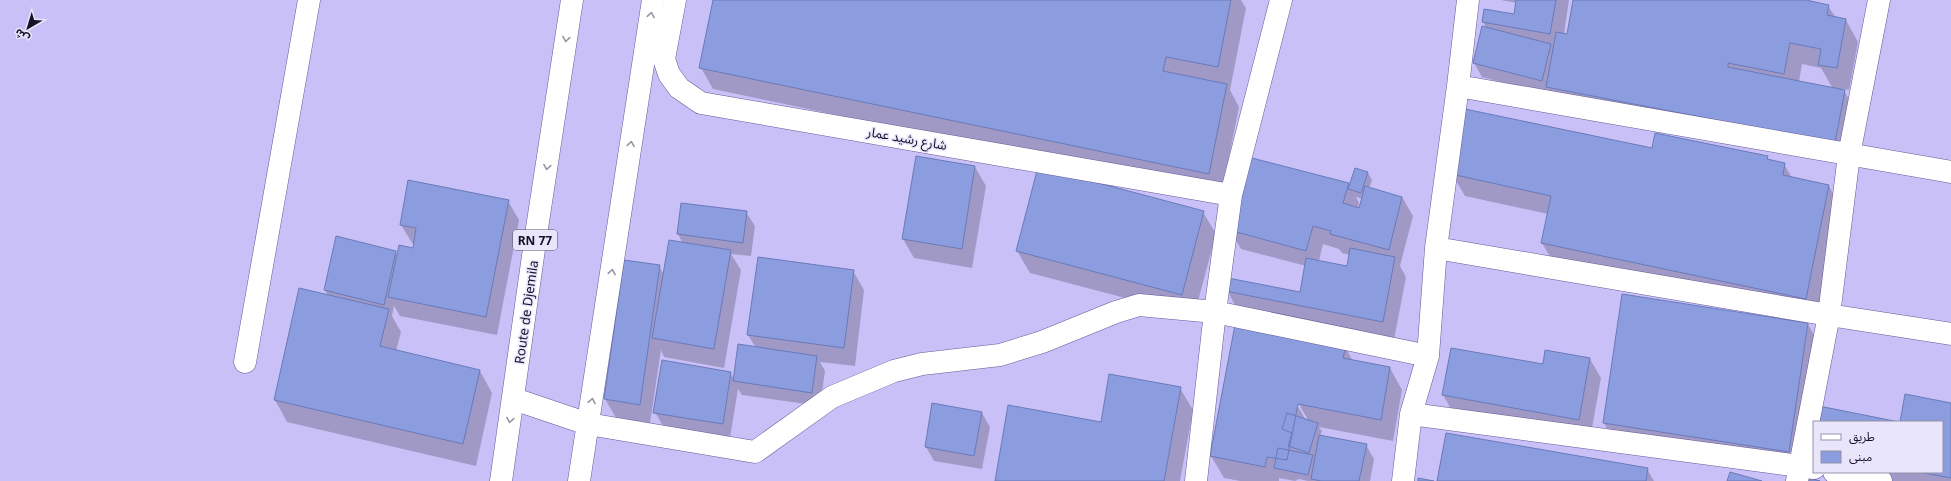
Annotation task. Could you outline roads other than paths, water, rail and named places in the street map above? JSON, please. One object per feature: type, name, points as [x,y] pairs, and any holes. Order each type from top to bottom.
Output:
[{"type":"street","points":[[246,362],[309,0]]},
{"type":"street","name":"Route de Djemila","points":[[501,481],[514,399],[537,228],[572,0]]},
{"type":"street","points":[[579,481],[653,0]]},
{"type":"street","name":"شارع رشيد عمار","points":[[675,0],[664,59],[669,74],[679,88],[701,103],[1231,195]]},
{"type":"street","points":[[1196,481],[1215,312],[1231,195],[1281,0]]},
{"type":"street","points":[[1403,481],[1412,414],[1428,356],[1436,248],[1468,0]]},
{"type":"street","points":[[1412,414],[1804,472],[1829,315],[1849,155],[1879,0]]},
{"type":"street","points":[[1458,86],[1951,172]]},
{"type":"street","points":[[1436,248],[1829,315],[1951,334]]},
{"type":"street","points":[[514,399],[588,424],[755,452],[832,397],[894,371],[922,364],[1000,355],[1042,342],[1116,312],[1139,305],[1215,312],[1428,356]]},
{"type":"street","points":[[1839,473],[1881,481]]}]
